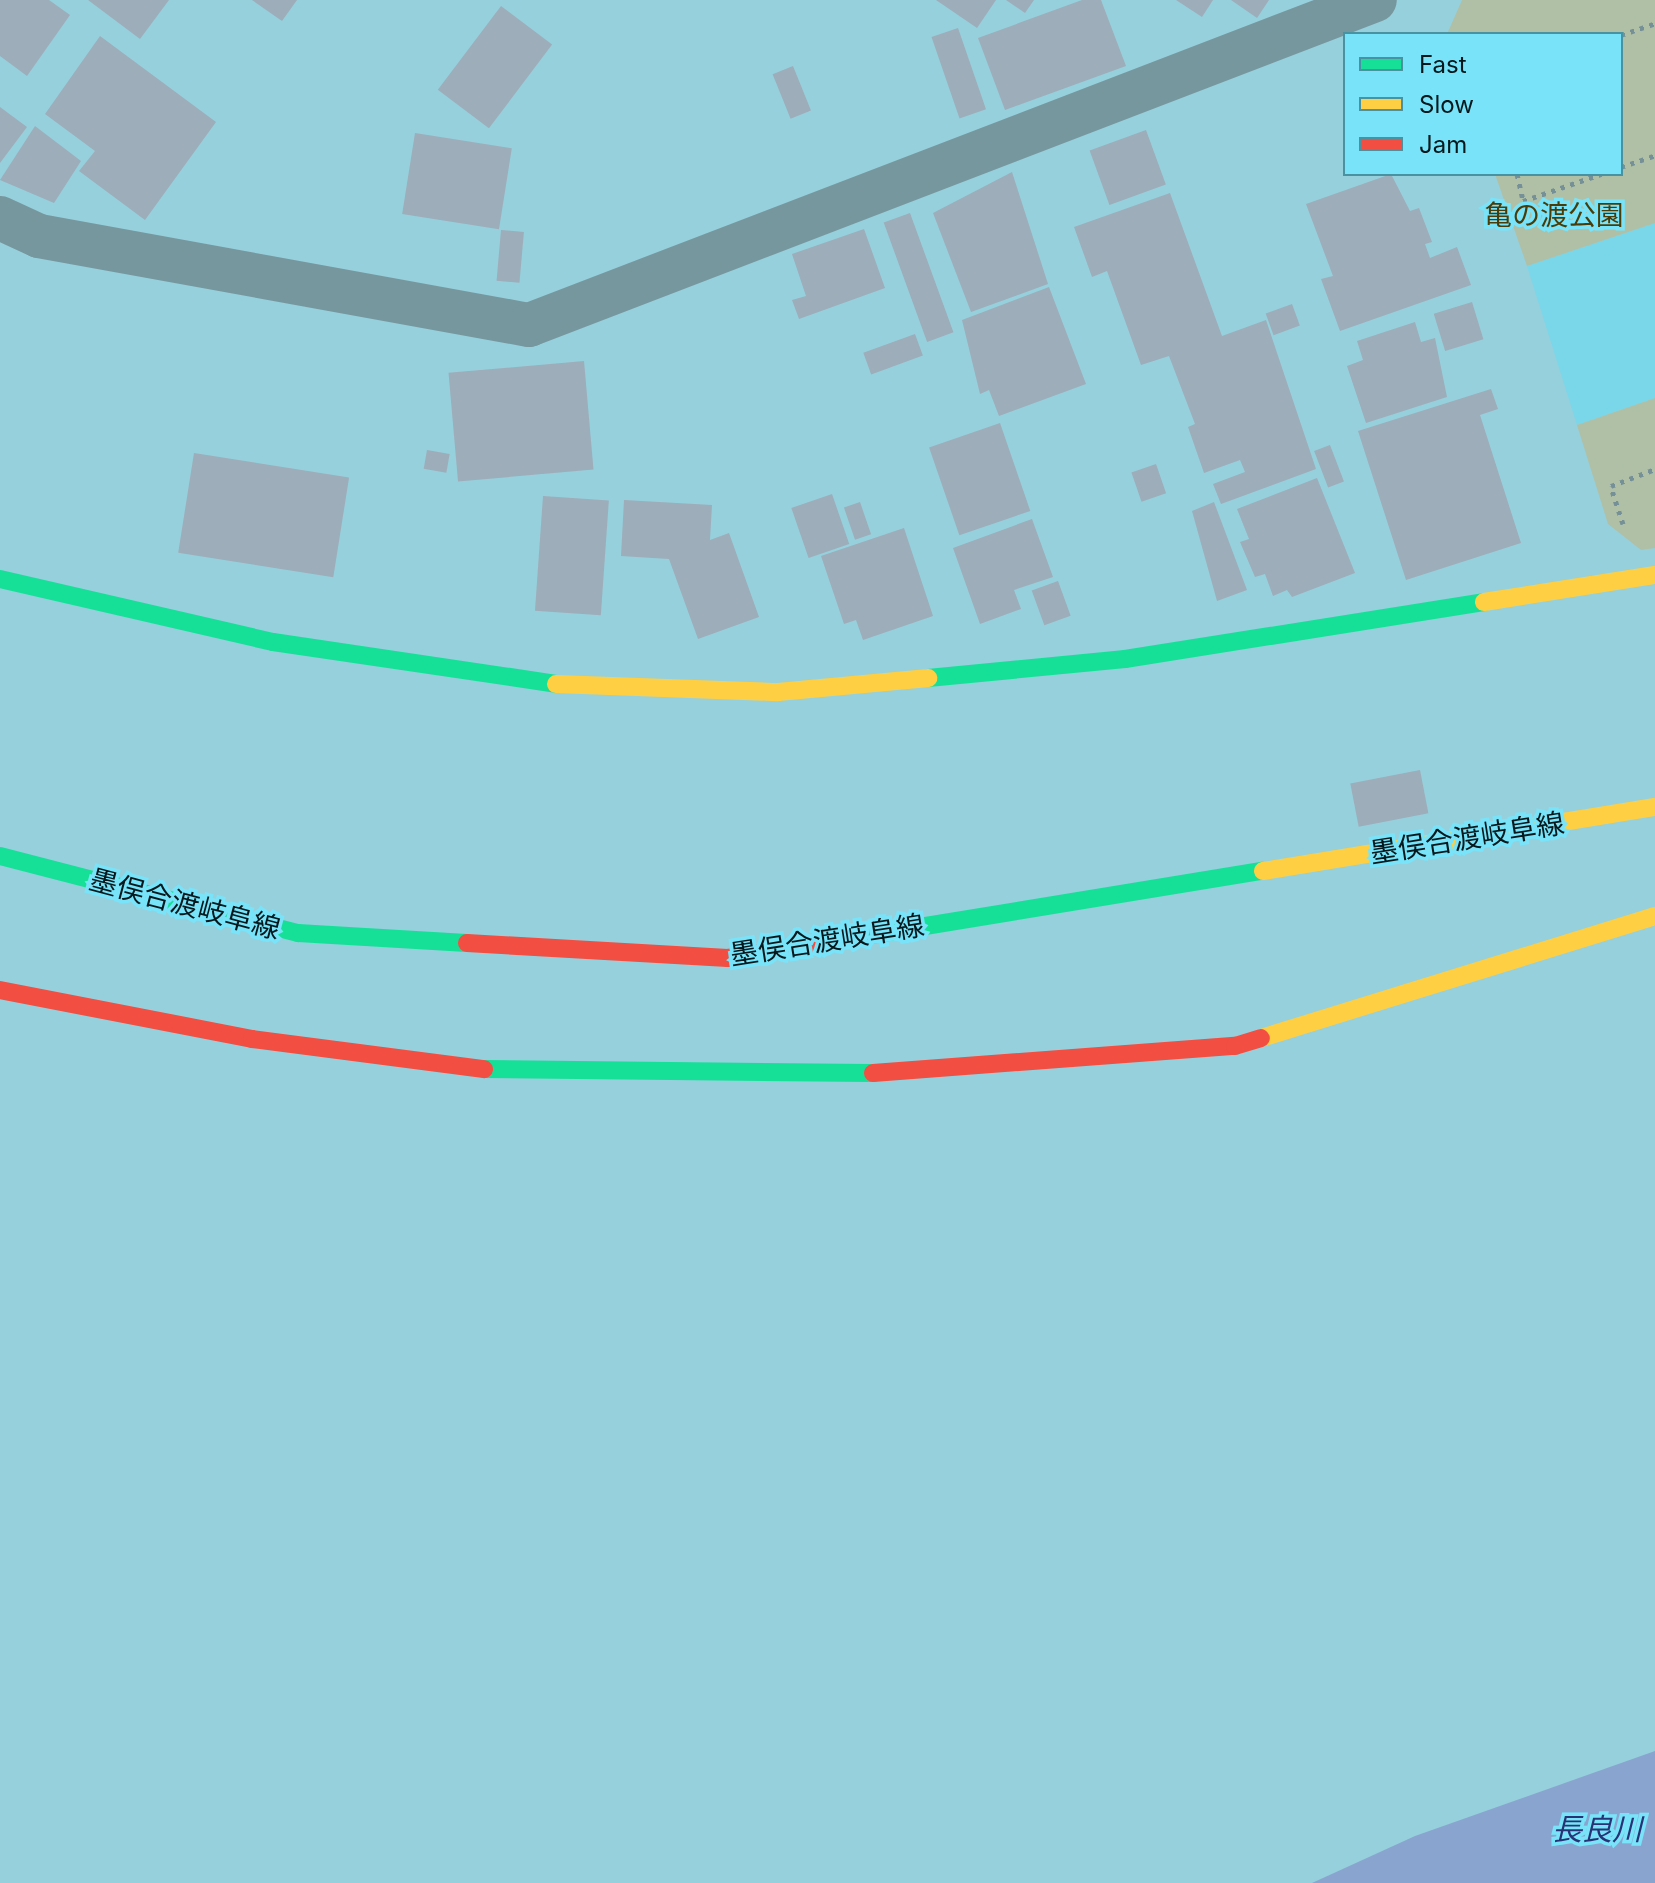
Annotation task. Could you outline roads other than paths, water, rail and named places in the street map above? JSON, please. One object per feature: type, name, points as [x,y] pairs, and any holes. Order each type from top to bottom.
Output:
[{"type":"street","points":[[0,218],[39,236],[529,325],[1375,0]]},
{"type":"street","points":[[0,579],[273,642],[518,683],[778,692],[1125,659],[1655,575]]},
{"type":"street","name":"墨俣合渡岐阜線","points":[[0,856],[298,933],[728,958],[1655,807]]},
{"type":"street","points":[[0,990],[252,1039],[483,1069],[918,1074],[1235,1046],[1655,916]]},
{"type":"water","name":"長良川","points":[[1655,1751],[1655,1883],[1312,1883],[1415,1836]]},
{"type":"park label","name":"亀の渡公園","points":[[1554,215]]}]
